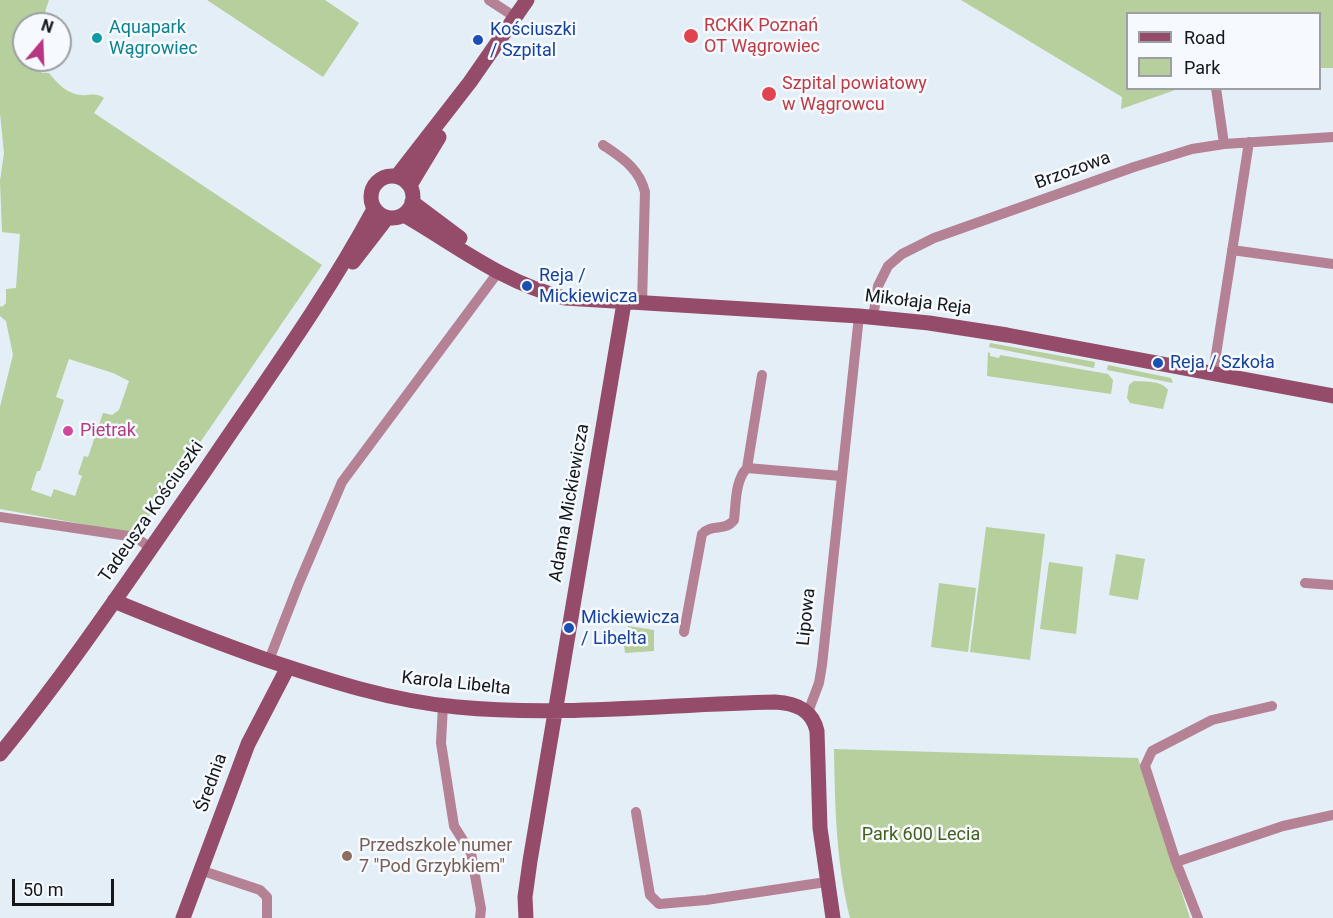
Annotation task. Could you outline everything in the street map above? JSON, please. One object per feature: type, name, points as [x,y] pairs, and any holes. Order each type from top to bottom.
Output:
[{"type":"street","points":[[489,0],[515,17]]},
{"type":"street","points":[[397,176],[410,185],[413,196],[408,208],[393,218],[387,218],[374,209],[370,198],[373,187],[381,179],[397,176],[470,82],[527,0]]},
{"type":"street","points":[[410,185],[470,82]]},
{"type":"street","points":[[1216,90],[1224,144]]},
{"type":"street","name":"Brzozowa","points":[[866,317],[888,266],[917,245],[1134,167],[1192,149],[1224,144],[1333,137]]},
{"type":"street","points":[[1213,374],[1249,142]]},
{"type":"street","points":[[603,145],[637,171],[645,192],[642,304]]},
{"type":"street","name":"Mikołaja Reja","points":[[408,208],[458,249],[516,281],[574,300],[866,317],[996,333],[1333,396]]},
{"type":"street","name":"Tadeusza Kościuszki","points":[[0,754],[67,668],[151,548],[330,287],[374,209]]},
{"type":"street","name":"Tadeusza Kościuszki","points":[[330,287],[354,261],[387,218]]},
{"type":"street","points":[[1232,250],[1333,264]]},
{"type":"street","points":[[269,660],[342,482],[499,271]]},
{"type":"street","name":"Adama Mickiewicza","points":[[526,918],[526,883],[624,303]]},
{"type":"street","name":"Lipowa","points":[[808,712],[819,683],[822,664],[841,476],[866,317]]},
{"type":"street","points":[[684,632],[702,534],[707,529],[726,527],[734,520],[740,479],[747,468],[762,375]]},
{"type":"street","points":[[747,468],[841,476]]},
{"type":"street","points":[[0,517],[135,537],[151,548]]},
{"type":"street","points":[[1305,583],[1333,585]]},
{"type":"street","name":"Karola Libelta","points":[[114,601],[181,629],[288,667],[368,692],[443,705],[488,709],[555,710],[775,702],[791,703],[808,712]]},
{"type":"street","name":"Średnia","points":[[183,918],[248,744],[288,667]]},
{"type":"street","points":[[443,705],[441,743],[454,826],[471,853],[481,909],[480,918]]},
{"type":"street","points":[[1198,918],[1176,862],[1145,766],[1152,751],[1212,720],[1272,706]]},
{"type":"street","points":[[808,712],[817,731],[820,828],[833,918]]},
{"type":"street","points":[[636,812],[650,895],[658,904],[706,900],[826,882]]},
{"type":"street","points":[[1176,862],[1283,826],[1333,815]]},
{"type":"street","points":[[200,870],[260,890],[267,897],[267,918]]},
{"type":"green space","points":[[0,0],[49,0],[45,12],[12,12],[12,72],[49,73],[71,93],[101,96],[104,98],[94,113],[322,265],[135,537],[82,524],[0,509],[0,407],[13,355],[6,321],[0,316],[0,306],[6,303],[6,289],[16,288],[20,234],[2,232],[0,181],[4,153],[0,113]],"holes":[[[69,359],[113,373],[129,381],[119,410],[112,415],[103,413],[88,457],[84,456],[78,474],[82,476],[75,496],[54,489],[51,497],[31,490],[37,471],[40,471],[64,400],[56,397]]]},
{"type":"green space","points":[[207,0],[325,0],[359,23],[323,77]]},
{"type":"green space","points":[[961,0],[1333,0],[1333,68],[1321,68],[1321,12],[1126,12],[1126,90],[1175,90],[1121,109],[1122,97]]},
{"type":"green space","points":[[990,343],[1095,362],[1094,368],[989,347]]},
{"type":"green space","points":[[988,352],[990,356],[999,358],[1000,355],[1108,374],[1113,380],[1111,394],[987,376]]},
{"type":"green space","points":[[1108,365],[1171,378],[1173,383],[1107,370]]},
{"type":"green space","points":[[1134,381],[1153,382],[1165,387],[1168,390],[1163,409],[1130,403],[1127,398],[1129,385]]},
{"type":"green space","points":[[986,527],[1045,534],[1030,660],[970,652]]},
{"type":"green space","points":[[1116,554],[1145,559],[1138,600],[1109,595]]},
{"type":"green space","points":[[1049,562],[1083,567],[1076,634],[1040,629]]},
{"type":"green space","points":[[939,583],[976,588],[968,652],[931,647]]},
{"type":"green space","points":[[628,626],[654,630],[654,651],[625,653],[624,645]]},
{"type":"green space","name":"Park 600 Lecia","points":[[834,749],[1138,758],[1190,918],[850,918],[839,855]]},
{"type":"place","name":"RCKiK Poznań OT Wągrowiec","points":[[691,36]]},
{"type":"place","name":"Aquapark Wągrowiec","points":[[97,38]]},
{"type":"place","name":"Kościuszki / Szpital","points":[[478,40]]},
{"type":"place","name":"Szpital powiatowy w Wągrowcu","points":[[769,94]]},
{"type":"place","name":"Reja / Mickiewicza","points":[[527,286]]},
{"type":"place","name":"Reja / Szkoła","points":[[1158,363]]},
{"type":"place","name":"Pietrak","points":[[68,431]]},
{"type":"place","name":"Mickiewicza / Libelta","points":[[569,628]]},
{"type":"place","name":"Przedszkole numer 7 \"Pod Grzybkiem\"","points":[[347,856]]}]
